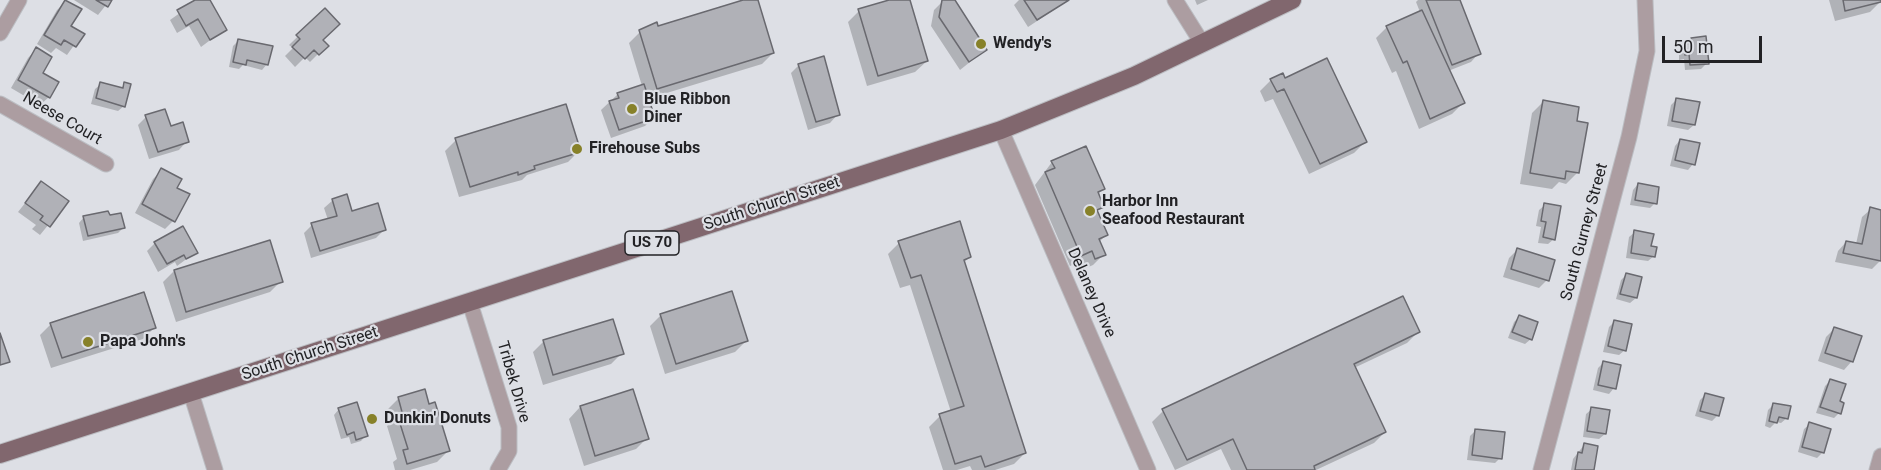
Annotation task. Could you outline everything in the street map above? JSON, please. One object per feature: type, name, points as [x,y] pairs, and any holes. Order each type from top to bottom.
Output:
[{"type":"main road","name":"South Church Street","points":[[0,454],[1001,130],[1107,88],[1292,0]]},
{"type":"street","points":[[0,33],[19,0]]},
{"type":"street","points":[[1175,0],[1202,43]]},
{"type":"street","name":"South Gurney Street","points":[[1541,470],[1629,137],[1647,51],[1645,0]]},
{"type":"street","name":"Neese Court","points":[[0,104],[106,164]]},
{"type":"street","name":"Delaney Drive","points":[[1001,130],[1148,470]]},
{"type":"street","name":"Tribek Drive","points":[[470,303],[509,427],[509,451],[498,470]]},
{"type":"street","points":[[190,393],[215,470]]},
{"type":"street","points":[[1877,470],[1881,456]]},
{"type":"building","points":[[65,0],[82,9],[71,26],[85,34],[76,47],[64,40],[61,45],[44,35]]},
{"type":"building","points":[[96,0],[112,0],[108,7]]},
{"type":"building","points":[[195,0],[210,0],[227,30],[210,40],[198,19],[186,26],[177,10]]},
{"type":"building","points":[[743,0],[758,0],[774,53],[657,89],[639,30],[657,22],[658,26]]},
{"type":"building","points":[[889,0],[910,0],[928,61],[878,76],[858,9]]},
{"type":"building","points":[[942,0],[955,0],[987,50],[969,62],[939,17]]},
{"type":"building","points":[[1024,0],[1069,0],[1037,20]]},
{"type":"building","points":[[1426,0],[1460,0],[1481,54],[1452,65]]},
{"type":"building","points":[[1843,0],[1881,0],[1881,2],[1845,11]]},
{"type":"building","points":[[325,8],[340,24],[323,40],[329,46],[319,55],[314,50],[305,59],[292,47],[300,39],[296,35]]},
{"type":"building","points":[[1422,10],[1465,103],[1430,119],[1407,61],[1403,63],[1386,26]]},
{"type":"building","points":[[1706,36],[1709,64],[1690,65],[1689,54],[1685,55],[1684,44],[1692,43],[1691,38]]},
{"type":"building","points":[[238,39],[273,46],[268,65],[247,60],[246,65],[233,62]]},
{"type":"building","points":[[36,47],[52,57],[43,73],[59,82],[50,98],[18,80]]},
{"type":"building","points":[[824,56],[840,115],[816,122],[798,64]]},
{"type":"building","points":[[1327,58],[1367,142],[1320,164],[1284,89],[1277,92],[1270,79],[1283,73],[1285,78]]},
{"type":"building","points":[[100,82],[123,88],[124,82],[131,84],[125,107],[96,98]]},
{"type":"building","name":"Blue Ribbon Diner","points":[[644,84],[655,118],[619,130],[609,101],[619,98],[617,93]]},
{"type":"building","points":[[1676,98],[1700,102],[1695,125],[1672,121]]},
{"type":"building","points":[[1543,100],[1579,107],[1577,121],[1588,123],[1579,173],[1566,171],[1565,179],[1530,173]]},
{"type":"building","points":[[566,104],[581,152],[534,166],[535,169],[518,175],[518,172],[470,187],[455,138]]},
{"type":"building","points":[[165,109],[171,126],[183,122],[189,142],[158,152],[145,115]]},
{"type":"building","points":[[1680,139],[1700,143],[1695,165],[1675,160]]},
{"type":"building","points":[[1086,146],[1105,189],[1098,192],[1104,207],[1097,210],[1108,235],[1099,239],[1106,255],[1095,259],[1092,251],[1081,256],[1045,172],[1055,168],[1051,161]]},
{"type":"building","points":[[161,168],[182,179],[177,188],[190,194],[175,222],[142,204]]},
{"type":"building","points":[[41,181],[69,201],[50,227],[40,220],[43,216],[25,203]]},
{"type":"building","points":[[1638,183],[1659,187],[1657,204],[1635,200]]},
{"type":"building","points":[[347,194],[352,211],[378,203],[386,230],[320,251],[311,223],[337,216],[332,199]]},
{"type":"building","points":[[1544,203],[1561,206],[1555,240],[1543,237],[1546,222],[1541,221]]},
{"type":"building","points":[[1870,207],[1881,210],[1881,261],[1843,253],[1846,241],[1862,244]]},
{"type":"building","points":[[108,211],[110,215],[121,213],[125,228],[88,236],[83,216]]},
{"type":"building","points":[[960,221],[971,257],[964,260],[1026,453],[985,467],[981,456],[955,464],[939,414],[964,406],[921,275],[911,278],[898,241]]},
{"type":"building","points":[[183,226],[198,253],[186,259],[184,255],[167,264],[154,242]]},
{"type":"building","points":[[1634,230],[1654,234],[1651,246],[1657,247],[1655,257],[1631,253]]},
{"type":"building","points":[[270,240],[283,282],[186,312],[174,270]]},
{"type":"building","points":[[1517,248],[1555,260],[1549,281],[1511,269]]},
{"type":"building","points":[[1626,273],[1642,277],[1637,298],[1620,294]]},
{"type":"building","points":[[732,291],[748,341],[676,364],[660,314]]},
{"type":"building","points":[[144,292],[156,328],[62,358],[50,323]]},
{"type":"building","points":[[1403,296],[1420,332],[1354,364],[1386,432],[1314,466],[1315,470],[1247,470],[1233,439],[1187,460],[1162,409]]},
{"type":"building","points":[[1519,315],[1538,322],[1532,340],[1512,332]]},
{"type":"building","points":[[613,319],[624,354],[553,375],[543,340]]},
{"type":"building","points":[[1614,320],[1632,324],[1626,351],[1608,346]]},
{"type":"building","points":[[1834,327],[1862,336],[1853,362],[1825,353]]},
{"type":"building","points":[[0,333],[10,362],[0,365]]},
{"type":"building","points":[[1603,361],[1621,365],[1616,389],[1598,385]]},
{"type":"building","points":[[1830,379],[1846,384],[1840,401],[1844,403],[1841,414],[1820,407]]},
{"type":"building","points":[[425,389],[429,404],[435,402],[450,451],[407,464],[403,450],[408,449],[397,414],[402,412],[398,397]]},
{"type":"building","points":[[633,389],[649,439],[595,456],[580,406]]},
{"type":"building","points":[[1705,393],[1724,398],[1719,416],[1700,411]]},
{"type":"building","points":[[357,402],[368,436],[356,440],[354,432],[347,435],[338,408]]},
{"type":"building","points":[[1773,403],[1791,406],[1788,419],[1779,417],[1777,423],[1769,421]]},
{"type":"building","points":[[1591,407],[1610,410],[1606,434],[1587,431]]},
{"type":"building","points":[[1809,422],[1831,429],[1824,453],[1802,447]]},
{"type":"building","points":[[1475,429],[1505,432],[1502,459],[1472,455]]},
{"type":"building","points":[[1584,443],[1598,446],[1594,470],[1575,470],[1578,452],[1582,453]]},
{"type":"place","name":"Wendy's","points":[[981,44]]},
{"type":"place","name":"Blue Ribbon Diner","points":[[632,109]]},
{"type":"place","name":"Firehouse Subs","points":[[577,149]]},
{"type":"place","name":"Harbor Inn Seafood Restaurant","points":[[1090,211]]},
{"type":"place","name":"Papa John's","points":[[88,342]]},
{"type":"place","name":"Dunkin' Donuts","points":[[372,419]]}]
